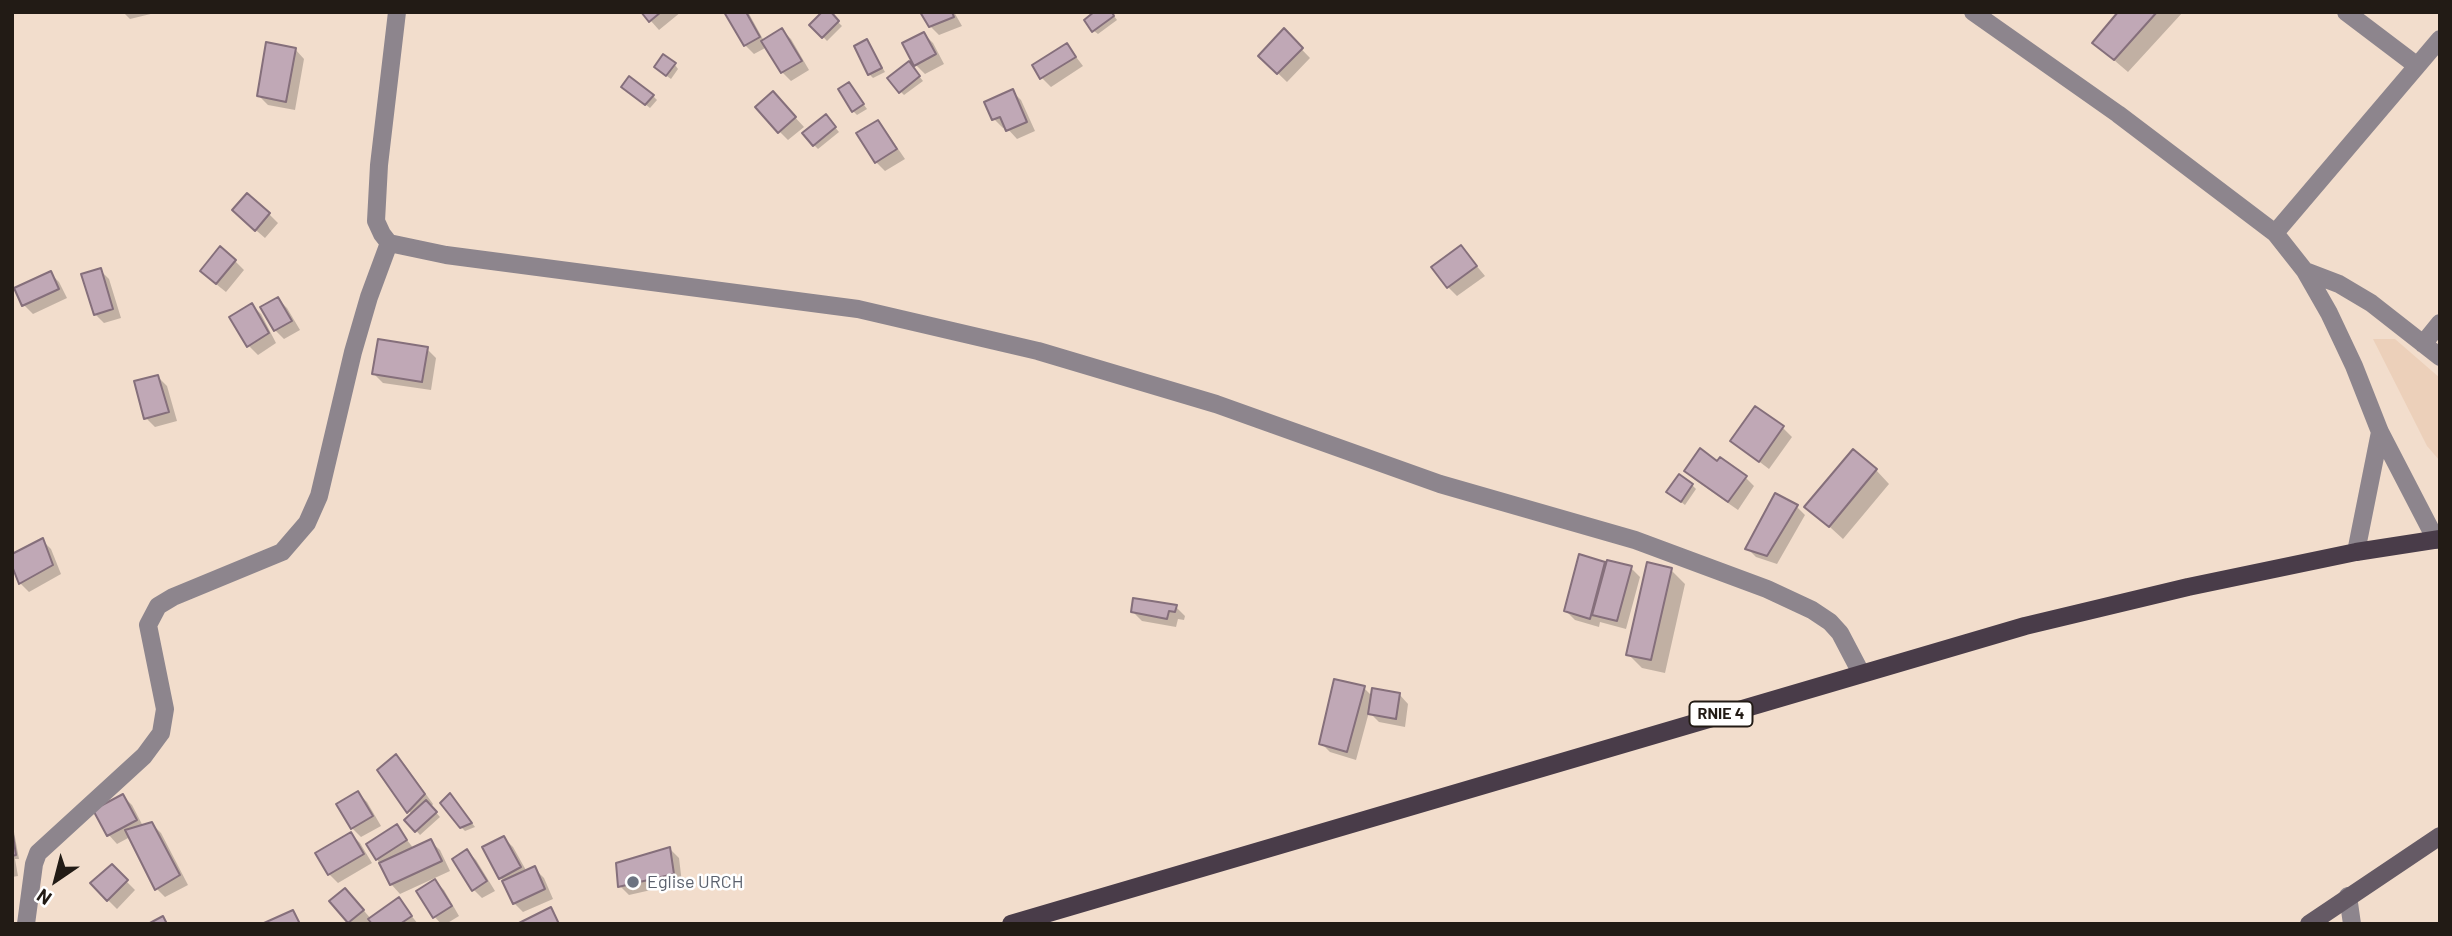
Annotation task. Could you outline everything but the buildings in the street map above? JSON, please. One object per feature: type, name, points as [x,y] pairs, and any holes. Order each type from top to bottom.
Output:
[{"type":"main road","name":"RNIE 4","points":[[1011,924],[2025,625],[2356,552],[2438,540]]},
{"type":"main road","points":[[2309,924],[2440,836]]},
{"type":"street","points":[[397,12],[379,165],[376,221],[389,243],[446,255],[858,309],[1076,362],[1216,404],[1440,484],[1635,540],[1767,589],[1812,610],[1830,622],[1840,633],[1861,673]]},
{"type":"street","points":[[1973,12],[1994,18],[2275,233],[2305,271],[2329,313],[2354,366],[2380,432],[2438,540]]},
{"type":"street","points":[[2346,12],[2416,65]]},
{"type":"street","points":[[2275,233],[2440,39]]},
{"type":"street","points":[[26,924],[34,864],[38,853],[144,755],[161,733],[165,709],[148,625],[158,606],[173,597],[282,552],[307,523],[319,496],[366,308],[389,243]]},
{"type":"street","points":[[2305,271],[2339,284],[2360,297],[2440,357]]},
{"type":"street","points":[[2423,344],[2440,323]]},
{"type":"street","points":[[2356,552],[2380,432]]},
{"type":"street","points":[[2348,896],[2352,924]]},
{"type":"shaded area","points":[[2373,339],[2395,339],[2440,378],[2440,461],[2427,446]]},
{"type":"place","name":"Eglise URCH","points":[[633,882]]}]
